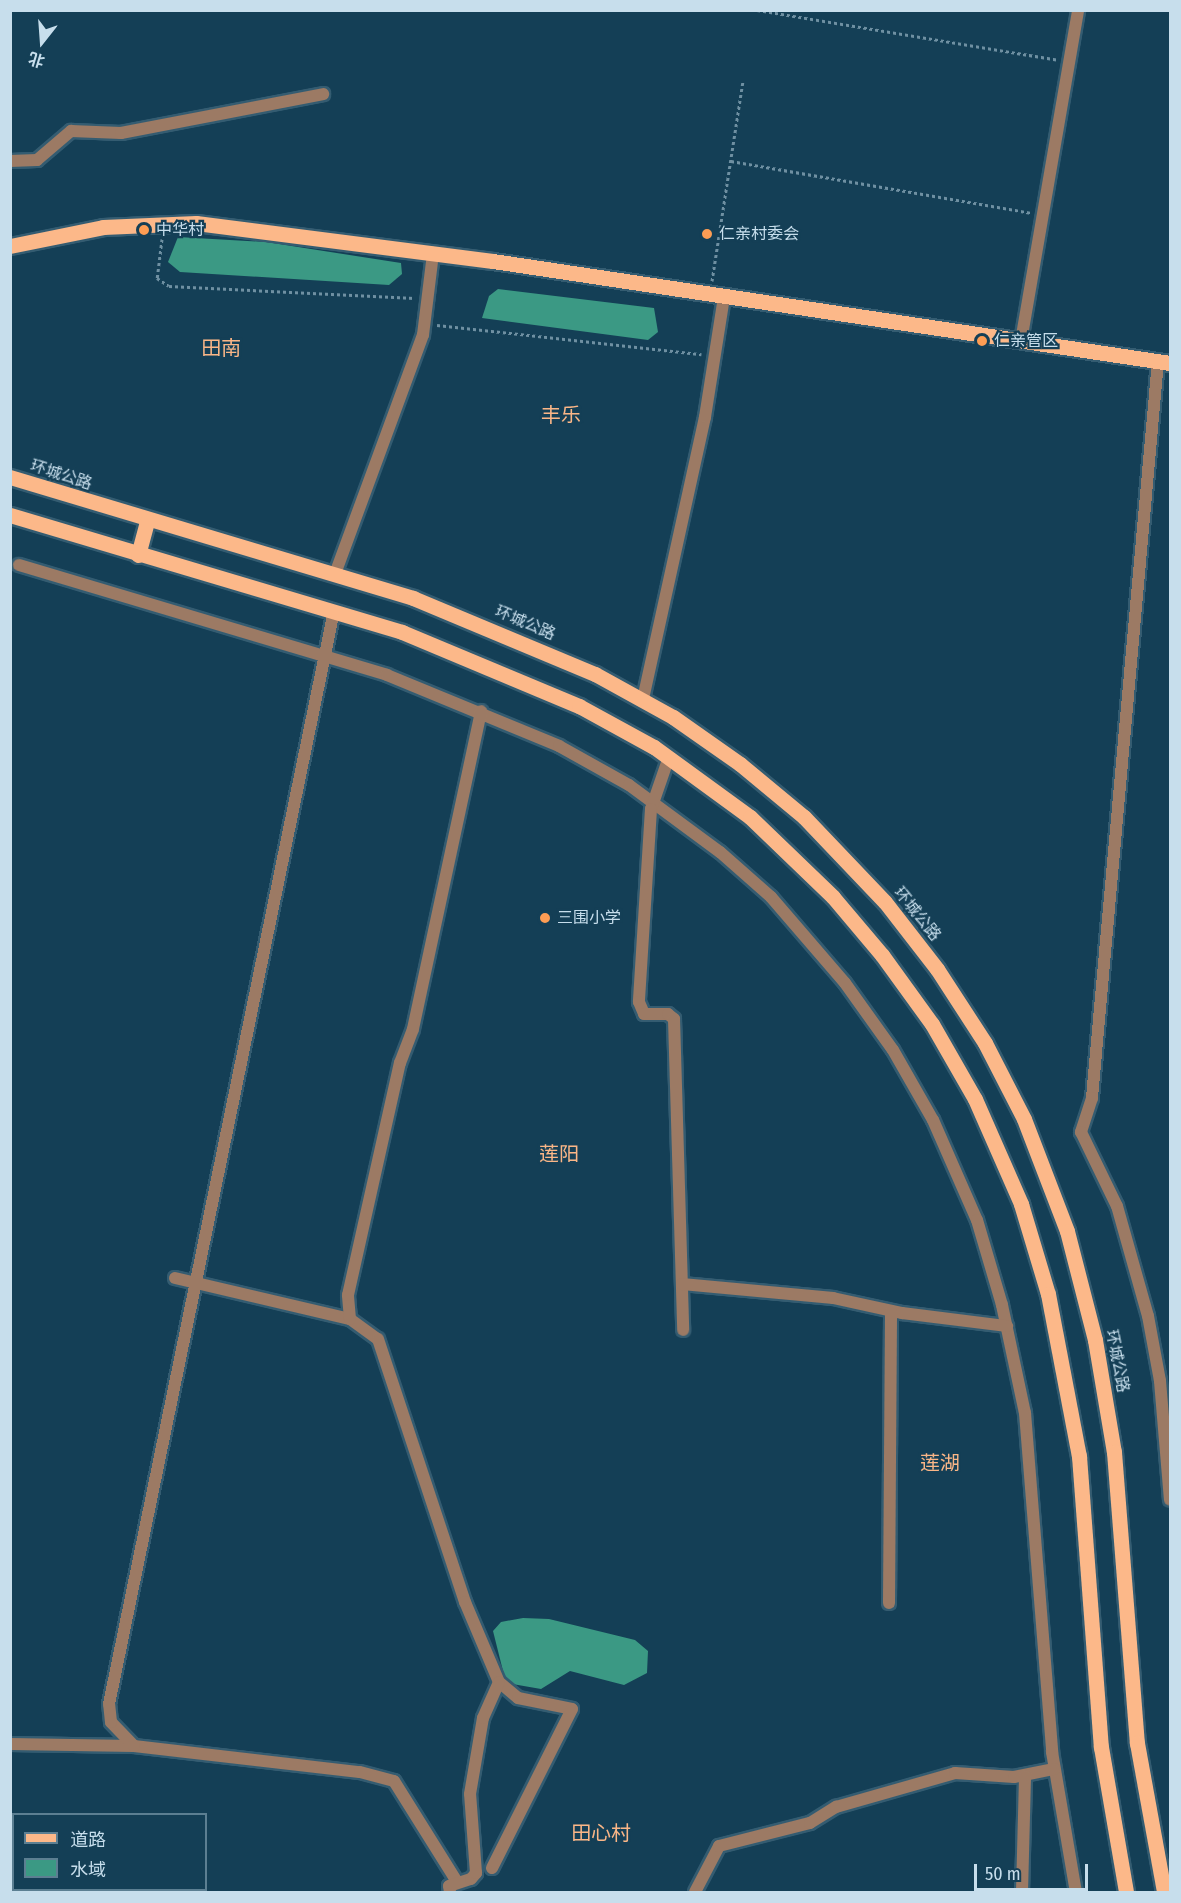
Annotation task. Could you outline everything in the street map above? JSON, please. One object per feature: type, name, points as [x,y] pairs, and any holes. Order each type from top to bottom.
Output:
[{"type":"main road","points":[[10,246],[75,231],[166,223],[433,253],[1164,362]]},
{"type":"main road","name":"环城公路","points":[[10,477],[147,521],[335,574],[509,635],[644,699],[765,784],[859,873],[962,1005],[1024,1119],[1067,1231],[1106,1395],[1121,1509],[1137,1743],[1164,1893]]},
{"type":"main road","points":[[10,514],[138,555],[334,611],[449,649],[527,681],[620,726],[669,757],[780,843],[858,925],[932,1024],[975,1099],[1007,1168],[1048,1294],[1071,1401],[1085,1512],[1101,1747],[1126,1893]]},
{"type":"main road","points":[[138,555],[147,521]]},
{"type":"street","points":[[1021,341],[1078,10]]},
{"type":"street","points":[[10,161],[37,160],[71,131],[121,133],[322,94]]},
{"type":"street","points":[[335,574],[425,323],[433,253]]},
{"type":"street","points":[[644,699],[715,356],[717,296]]},
{"type":"street","points":[[1164,362],[1092,1098],[1081,1132],[1126,1232],[1157,1363],[1170,1500]]},
{"type":"street","points":[[19,565],[325,655],[481,711],[598,766],[654,802],[771,897],[870,1016],[914,1084],[949,1152],[980,1229],[1007,1326],[1025,1413],[1036,1516],[1054,1768],[1076,1893]]},
{"type":"street","points":[[134,1746],[111,1722],[109,1704],[334,611]]},
{"type":"street","points":[[350,1319],[348,1295],[400,1063],[413,1029],[481,711]]},
{"type":"street","points":[[669,757],[654,802],[639,1002],[644,1014],[668,1014],[674,1019],[683,1330]]},
{"type":"street","points":[[175,1278],[350,1319],[372,1332],[382,1346],[465,1602],[499,1682],[518,1698],[572,1709],[492,1868]]},
{"type":"street","points":[[681,1284],[833,1298],[891,1311],[1007,1326]]},
{"type":"street","points":[[889,1603],[891,1311]]},
{"type":"street","points":[[1157,1363],[1170,1364]]},
{"type":"street","points":[[10,1744],[134,1746],[360,1772],[394,1781],[454,1887],[471,1880],[476,1873],[470,1794],[483,1718],[499,1682]]},
{"type":"street","points":[[695,1893],[719,1846],[810,1823],[836,1807],[955,1773],[1025,1776],[1054,1768]]},
{"type":"street","points":[[1022,1893],[1025,1776]]},
{"type":"path","points":[[757,10],[1069,61]]},
{"type":"path","points":[[717,296],[731,161],[743,80]]},
{"type":"path","points":[[731,161],[1042,215]]},
{"type":"path","points":[[166,223],[156,267],[157,278],[169,286],[428,298]]},
{"type":"path","points":[[425,323],[715,356]]},
{"type":"water","points":[[178,237],[266,242],[401,263],[402,274],[389,285],[180,272],[168,262]]},
{"type":"water","points":[[498,289],[654,308],[658,332],[648,340],[482,318],[489,296]]},
{"type":"water","points":[[523,1618],[549,1619],[635,1640],[648,1651],[647,1673],[624,1685],[570,1671],[541,1689],[506,1683],[493,1631],[501,1622]]},
{"type":"place","name":"中华村","points":[[144,230]]},
{"type":"place","name":"仁亲村委会","points":[[707,234]]},
{"type":"place","name":"仁亲管区","points":[[982,341]]},
{"type":"place","name":"三围小学","points":[[545,918]]},
{"type":"district","name":"田南","points":[[221,348]]},
{"type":"district","name":"丰乐","points":[[561,415]]},
{"type":"district","name":"莲阳","points":[[559,1154]]},
{"type":"district","name":"莲湖","points":[[940,1463]]},
{"type":"district","name":"田心村","points":[[601,1833]]}]
